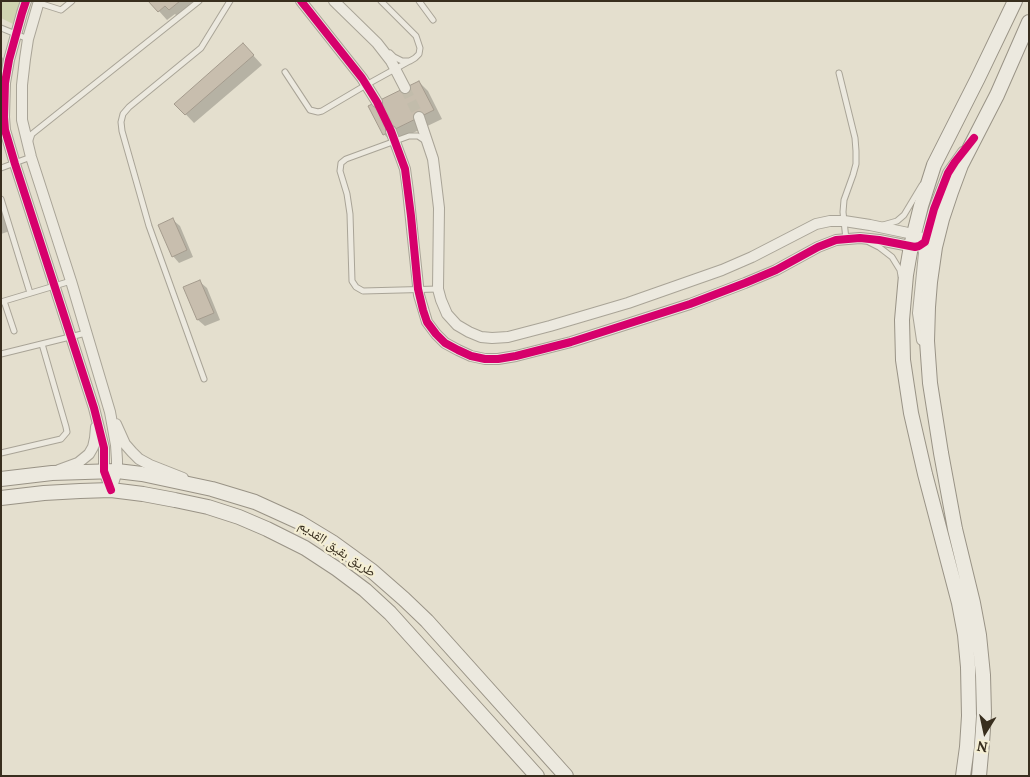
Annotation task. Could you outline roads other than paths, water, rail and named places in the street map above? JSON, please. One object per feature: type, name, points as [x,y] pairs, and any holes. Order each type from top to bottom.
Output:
[{"type":"main road","points":[[963,776],[968,747],[969,716],[965,635],[959,603],[911,413],[903,360],[902,320],[906,275],[916,241],[921,206],[934,165],[1015,1]]},
{"type":"main road","points":[[979,776],[984,714],[983,674],[979,635],[952,510],[930,383],[927,341],[928,307],[935,247],[951,192],[961,165],[997,95],[1029,22]]},
{"type":"main road","name":"طريق بقيق القديم","points":[[1,479],[52,473],[111,471],[142,474],[212,489],[255,502],[299,522],[332,542],[372,571],[427,621],[566,776]]},
{"type":"main road","name":"طريق بقيق القديم","points":[[1,498],[44,493],[111,490],[175,500],[239,517],[305,548],[365,590],[390,613],[537,776]]},
{"type":"street","points":[[26,1],[9,60],[5,83],[5,130],[94,408],[111,471]]},
{"type":"street","points":[[301,1],[377,102]]},
{"type":"street","points":[[334,1],[377,44],[391,61],[405,88]]},
{"type":"street","points":[[38,2],[28,40],[22,85],[22,120],[30,152],[110,412],[116,445],[111,471],[111,490]]},
{"type":"street","points":[[419,117],[433,159],[439,208],[438,288],[447,314],[457,325],[469,332],[492,338],[508,337],[628,303],[722,270],[752,257],[816,224],[844,221],[870,226],[916,241],[924,253],[918,313],[930,383]]},
{"type":"street","points":[[392,131],[405,169],[418,289],[427,322],[445,343],[471,356],[485,359],[516,356],[571,342],[690,304],[768,273],[818,247],[836,240],[860,238],[916,241],[927,236],[948,173],[974,138]]},
{"type":"street","points":[[52,473],[78,463],[89,454],[96,438],[94,408]]},
{"type":"street","points":[[110,412],[125,444],[139,459],[212,489]]},
{"type":"lane","points":[[38,2],[61,10],[72,1]]},
{"type":"lane","points":[[1,168],[15,164],[30,152],[32,134],[199,1]]},
{"type":"lane","points":[[204,380],[149,226],[121,122],[129,108],[201,48],[230,1]]},
{"type":"lane","points":[[285,72],[310,110],[322,112],[416,58],[420,48],[416,36],[381,1]]},
{"type":"lane","points":[[420,1],[433,20]]},
{"type":"lane","points":[[1,28],[28,40]]},
{"type":"lane","points":[[377,44],[402,61],[410,61],[416,58]]},
{"type":"lane","points":[[840,73],[855,138],[856,151],[856,164],[844,200],[843,212],[846,238]]},
{"type":"lane","points":[[428,144],[418,136],[409,136],[346,159],[341,163],[340,170],[350,214],[352,281],[356,287],[363,291],[438,288]]},
{"type":"lane","points":[[870,226],[888,224],[897,221],[904,215],[934,165]]},
{"type":"lane","points":[[1,199],[30,293]]},
{"type":"lane","points":[[860,238],[879,247],[892,257],[900,270],[902,320]]},
{"type":"lane","points":[[14,331],[3,301],[71,281]]},
{"type":"lane","points":[[1,354],[86,333]]},
{"type":"lane","points":[[1,453],[61,439],[66,432],[42,344]]},
{"type":"tunnel","points":[[405,88],[419,117]]},
{"type":"tunnel","points":[[377,102],[391,131]]}]
